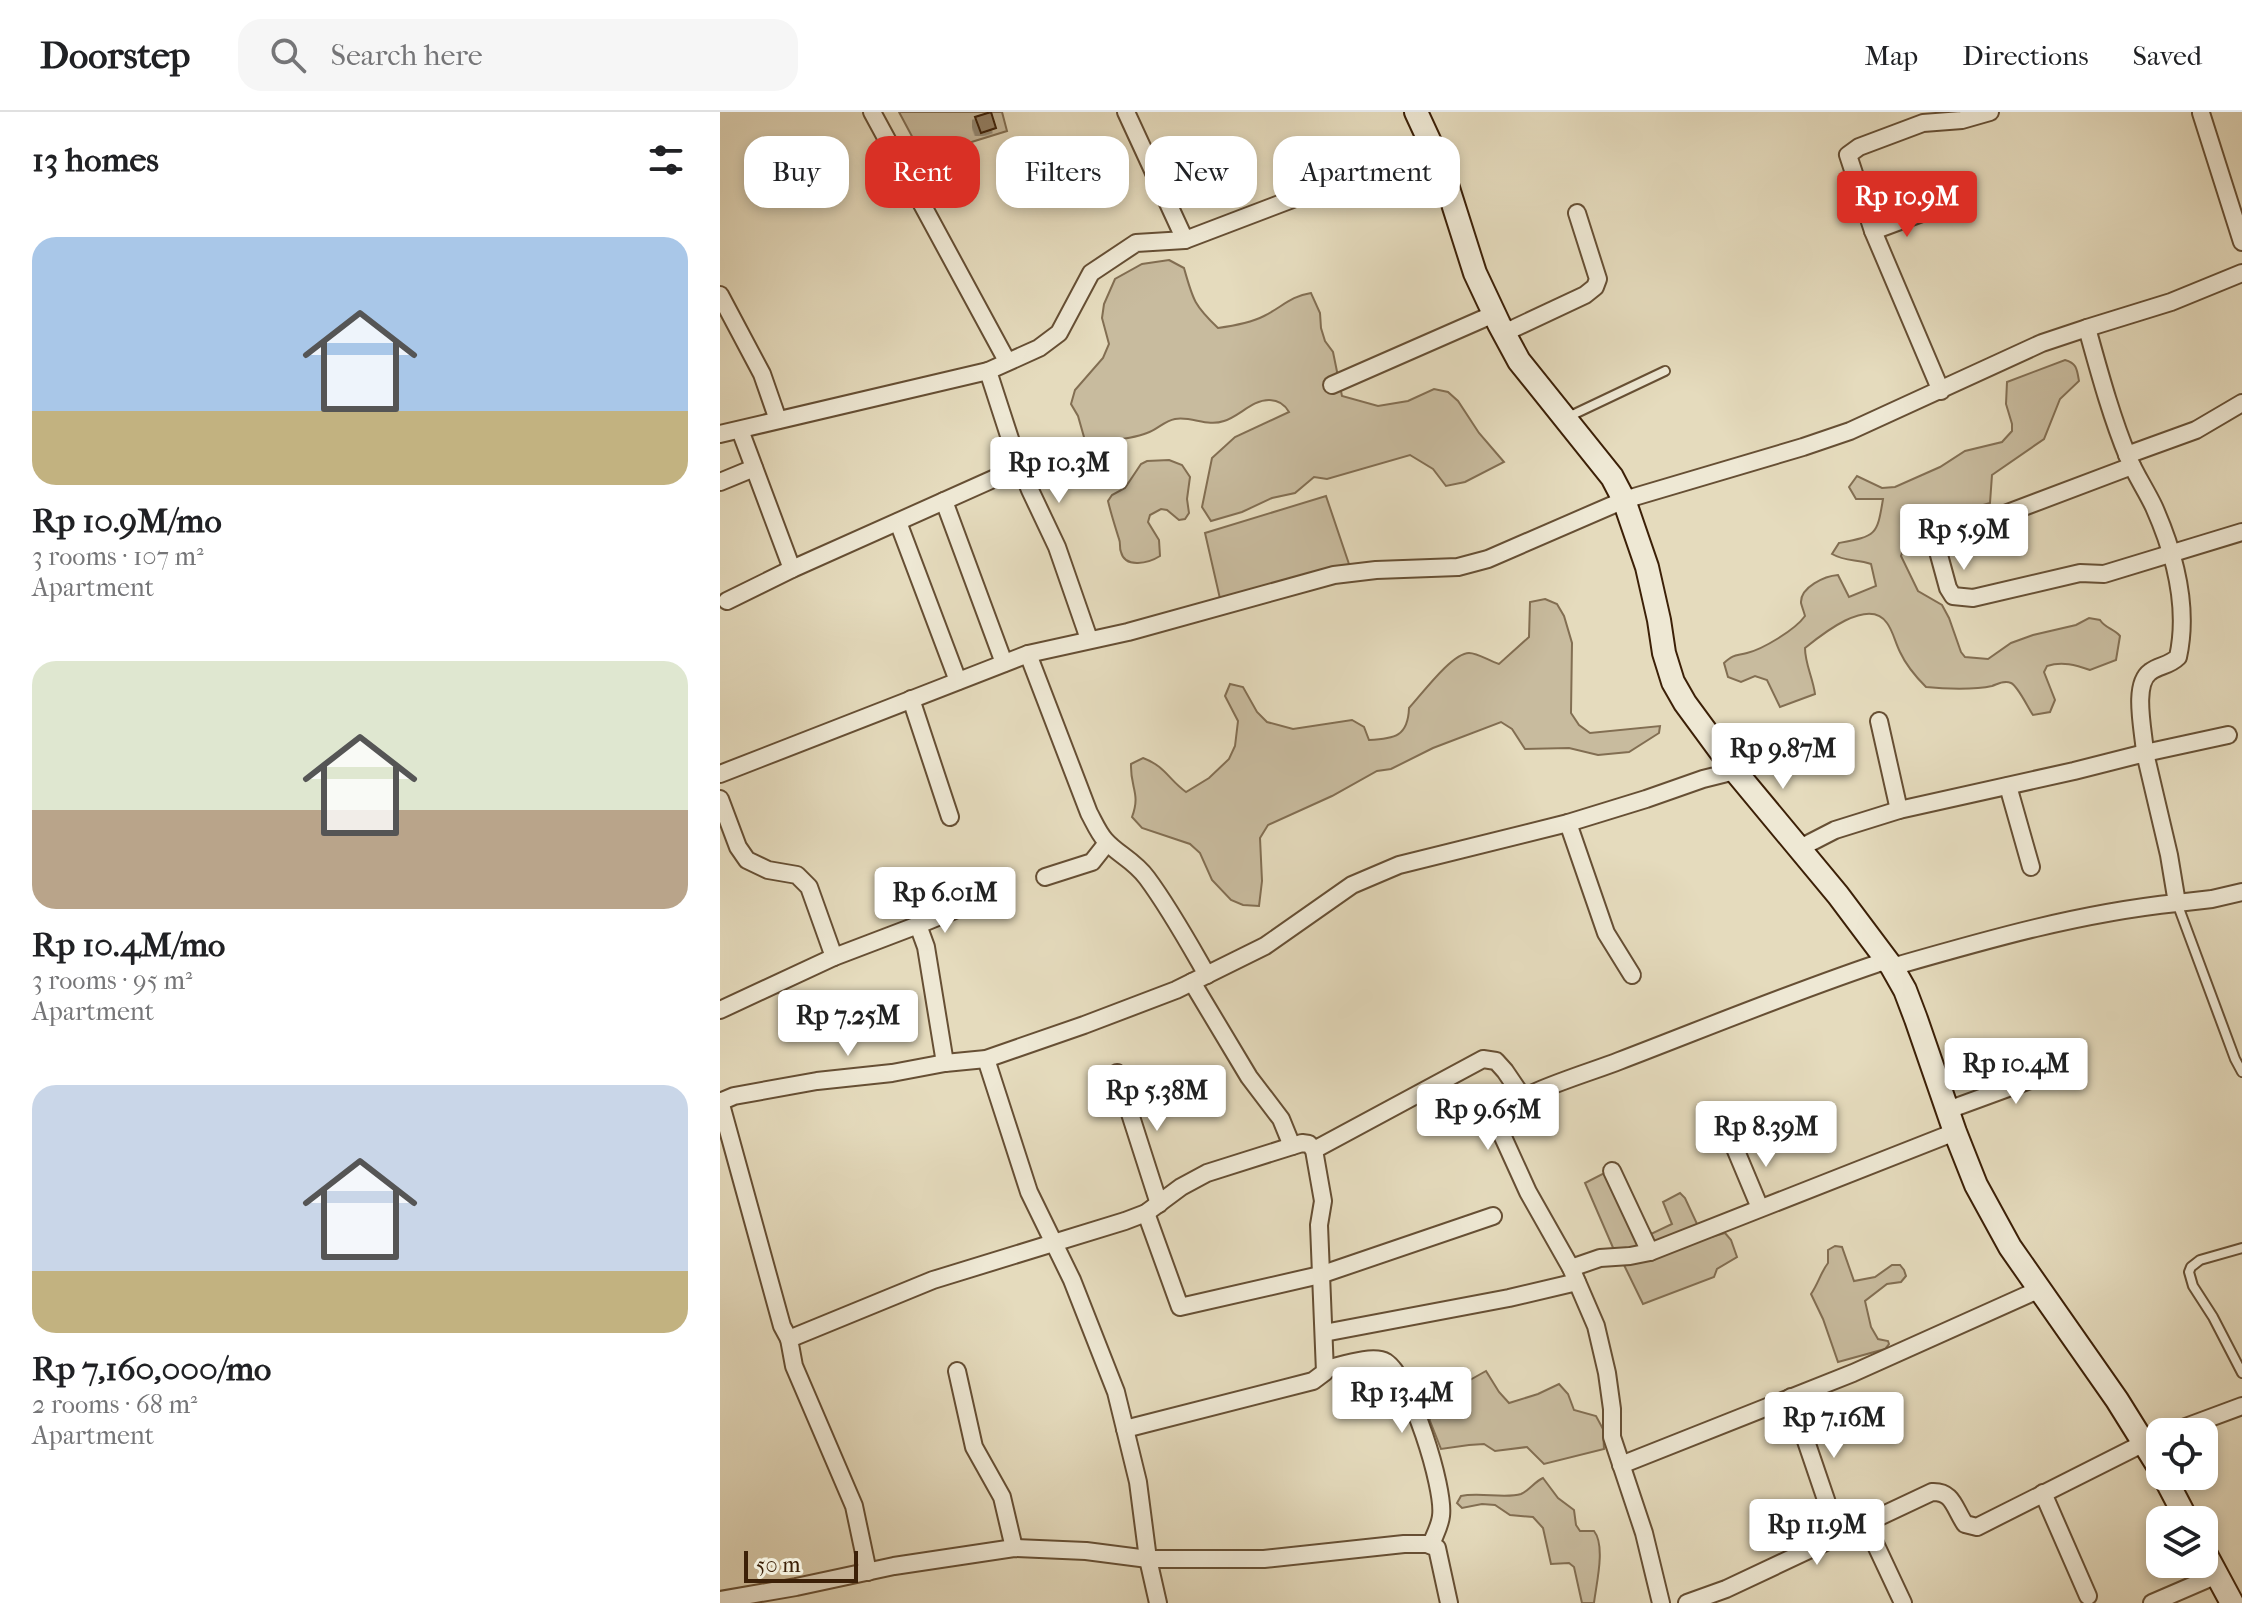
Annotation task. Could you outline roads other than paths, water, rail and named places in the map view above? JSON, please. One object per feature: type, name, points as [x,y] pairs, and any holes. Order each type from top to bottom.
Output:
[{"type":"street","points":[[872,112],[1007,361]]},
{"type":"street","points":[[1126,112],[1185,240]]},
{"type":"street","points":[[1416,112],[1427,136]]},
{"type":"street","points":[[1941,391],[1873,231],[1848,155],[1921,117],[1962,120],[1990,112]]},
{"type":"street","points":[[2201,113],[2242,242]]},
{"type":"street","points":[[720,434],[988,371],[1039,348],[1059,333],[1091,273],[1136,243],[1185,240],[1273,207]]},
{"type":"street","points":[[1454,208],[1475,273],[1519,361],[1612,477],[1624,500],[1647,567],[1673,682],[1735,771],[1890,963],[1905,990],[1976,1185],[2038,1290],[2117,1400],[2146,1433]]},
{"type":"street","points":[[1873,231],[1927,211]]},
{"type":"street","points":[[1332,385],[1585,295],[1595,287],[1598,279],[1577,213]]},
{"type":"street","points":[[720,774],[1028,654],[1128,632],[1334,575],[1458,567],[1488,559],[1624,500],[1850,431],[2042,343],[2171,302],[2242,273]]},
{"type":"street","points":[[720,295],[762,374],[778,420]]},
{"type":"street","points":[[2087,328],[2130,460],[2154,507],[2172,554],[2179,590],[2178,657],[2152,670],[2144,678],[2139,697],[2145,753],[2177,903]]},
{"type":"street","points":[[988,371],[1020,467],[1057,547],[1089,639]]},
{"type":"street","points":[[2242,403],[2196,430],[1942,536],[1936,544],[1953,596],[1973,598],[2080,573],[2104,574],[2242,532]]},
{"type":"street","points":[[740,430],[792,569]]},
{"type":"street","points":[[727,601],[1020,467]]},
{"type":"street","points":[[720,482],[754,468]]},
{"type":"street","points":[[944,501],[1004,663]]},
{"type":"street","points":[[898,522],[958,681]]},
{"type":"street","points":[[1028,654],[1089,813],[1107,843],[1133,861],[1174,918],[1200,979],[1249,1077],[1281,1119],[1292,1146]]},
{"type":"street","points":[[911,699],[950,817]]},
{"type":"street","points":[[1879,721],[1899,810]]},
{"type":"street","points":[[1798,849],[1835,830],[1899,810],[2228,735]]},
{"type":"street","points":[[868,1572],[854,1506],[794,1366],[789,1339],[782,1326],[720,1101],[817,1081],[986,1059],[1084,1025],[1200,979],[1265,946],[1352,885],[1399,865],[1568,823],[1735,771]]},
{"type":"street","points":[[2008,786],[2031,867]]},
{"type":"street","points":[[720,799],[738,847],[747,860],[768,870],[797,875],[809,887],[834,957]]},
{"type":"street","points":[[1568,823],[1606,933],[1632,975]]},
{"type":"street","points":[[1045,877],[1092,862],[1107,843]]},
{"type":"street","points":[[1661,1603],[1644,1533],[1612,1437],[1612,1409],[1596,1326],[1574,1275],[1528,1192],[1498,1126],[1497,1116],[1503,1109],[1580,1075],[1760,1006],[1890,963],[2034,927],[2128,908],[2201,901],[2242,892]]},
{"type":"street","points":[[720,1010],[834,957],[957,909]]},
{"type":"street","points":[[918,925],[926,947],[945,1063]]},
{"type":"street","points":[[986,1059],[1029,1192],[1082,1304],[1116,1392],[1138,1482],[1148,1559],[1158,1603]]},
{"type":"street","points":[[1314,1150],[1483,1059],[1496,1061],[1524,1099]]},
{"type":"street","points":[[1948,1110],[2071,1065]]},
{"type":"street","points":[[1117,1073],[1180,1307],[1320,1275],[1493,1216]]},
{"type":"street","points":[[1324,1333],[1509,1298],[1574,1275],[1600,1258],[1650,1252],[1955,1132]]},
{"type":"street","points":[[789,1339],[933,1280],[1153,1209],[1181,1187],[1207,1173],[1302,1143],[1309,1144],[1314,1150],[1323,1201],[1319,1225],[1326,1369],[1313,1381],[1125,1429]]},
{"type":"street","points":[[1734,1146],[1760,1208]]},
{"type":"street","points":[[1612,1171],[1650,1252]]},
{"type":"street","points":[[1621,1465],[1853,1373],[2038,1290]]},
{"type":"street","points":[[1326,1369],[1374,1359],[1385,1362],[1407,1392],[1439,1487],[1442,1515],[1431,1545]]},
{"type":"street","points":[[957,1371],[974,1447],[1002,1497],[1014,1548]]},
{"type":"street","points":[[1791,1397],[1838,1535]]},
{"type":"street","points":[[2210,1418],[2242,1406]]},
{"type":"street","points":[[1687,1603],[1726,1589],[1932,1492],[1948,1495],[1965,1524],[1977,1527],[2146,1443]]},
{"type":"street","points":[[2043,1493],[2088,1596]]},
{"type":"street","points":[[1865,1522],[1903,1603]]},
{"type":"street","points":[[720,1600],[1014,1548],[1086,1551],[1148,1559],[1264,1559],[1404,1544],[1437,1548],[1449,1603]]},
{"type":"street","points":[[2218,1577],[2232,1603]]},
{"type":"street","points":[[2152,1603],[2210,1578]]},
{"type":"lane","points":[[1566,418],[1665,371]]},
{"type":"lane","points":[[2177,903],[2242,1072]]},
{"type":"lane","points":[[2242,1248],[2200,1260],[2189,1272],[2193,1286],[2242,1373]]}]
